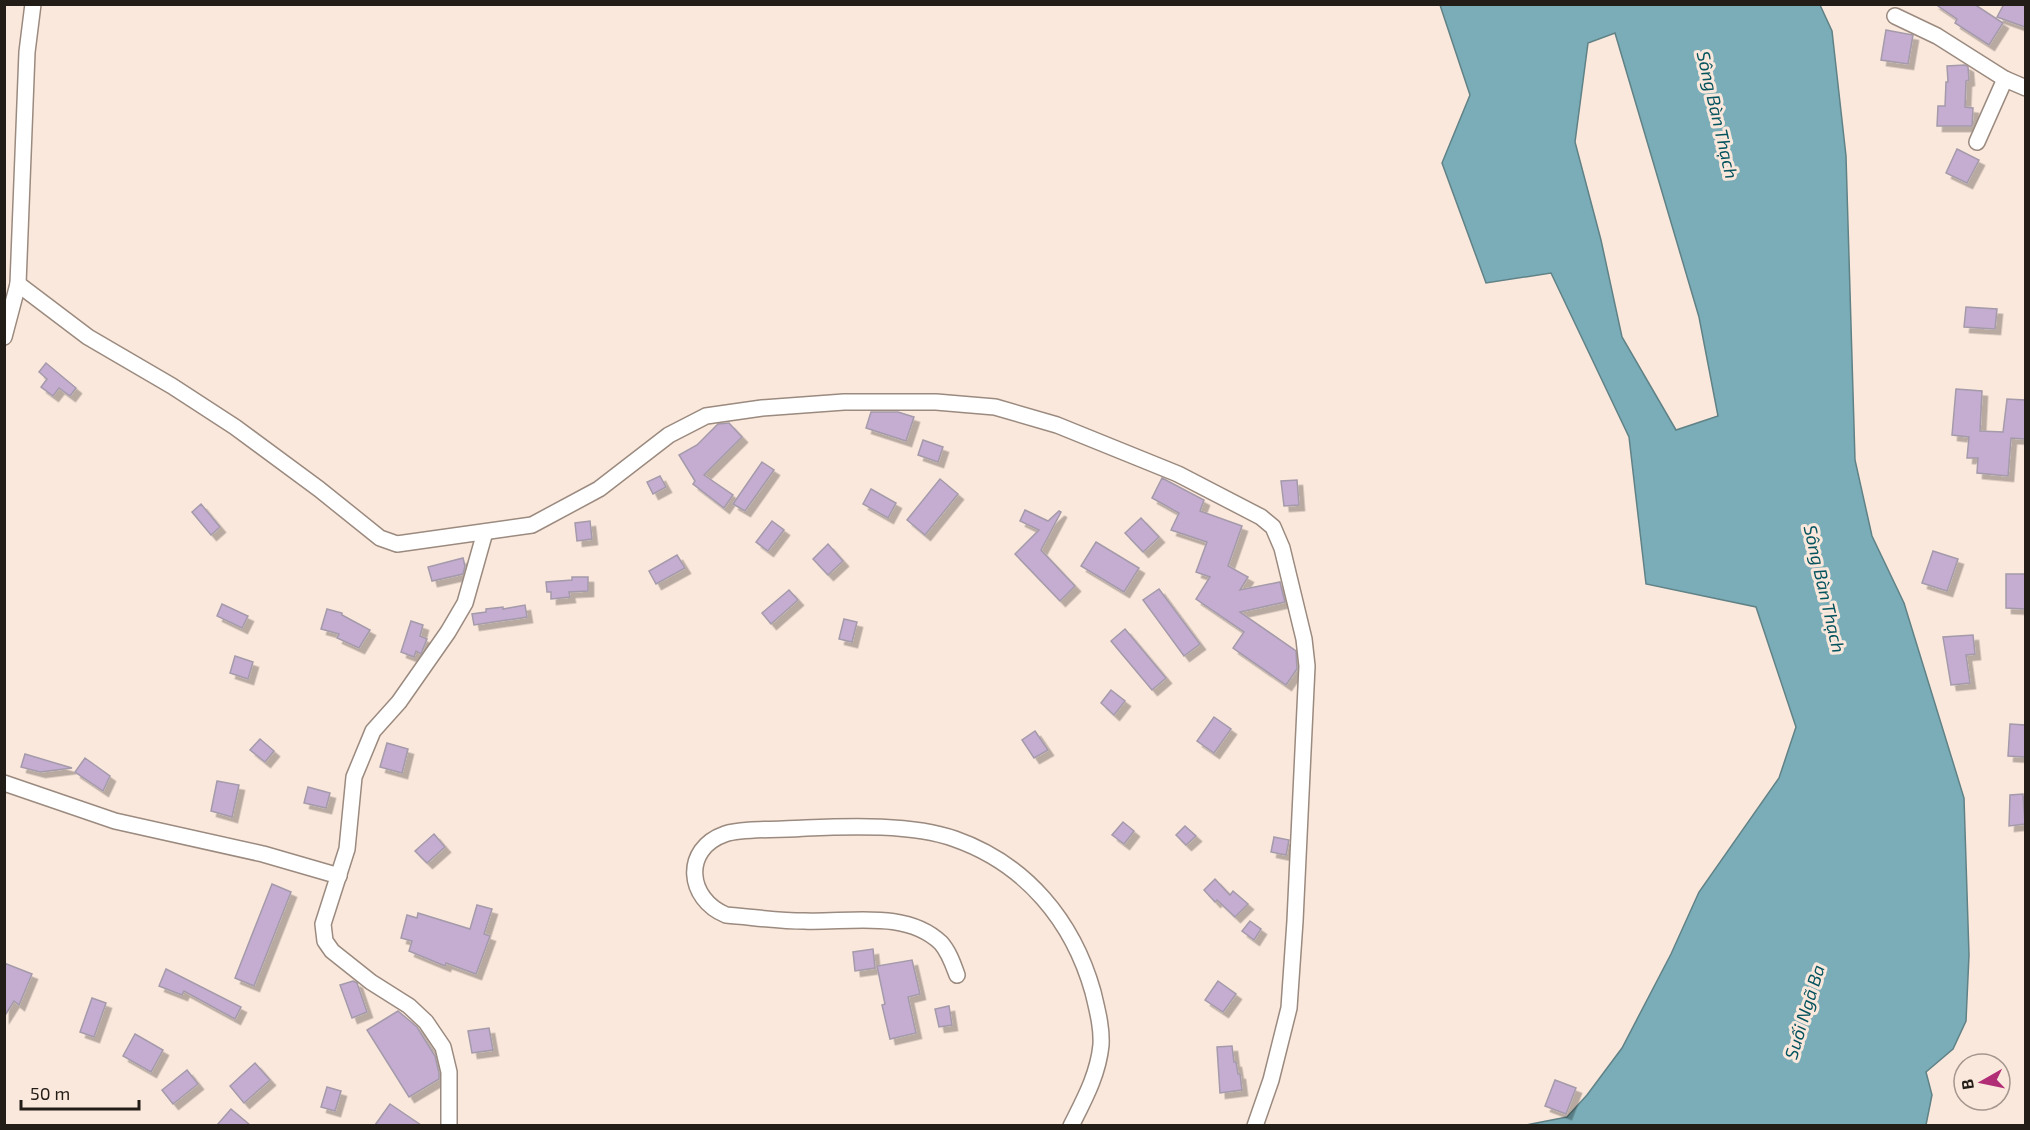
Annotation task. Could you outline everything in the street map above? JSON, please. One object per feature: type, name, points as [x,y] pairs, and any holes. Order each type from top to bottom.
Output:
[{"type":"street","points":[[4,337],[18,284],[27,52],[33,4]]},
{"type":"street","points":[[1895,16],[1946,41],[2005,79],[2025,88]]},
{"type":"street","points":[[1977,142],[2005,79]]},
{"type":"street","points":[[18,284],[88,337],[172,386],[235,427],[387,542],[397,544],[520,527],[544,519],[599,489],[669,435],[706,416],[762,408],[844,402],[936,402],[995,407],[1057,425],[1178,474],[1262,517],[1273,527],[1282,548],[1304,639],[1307,666],[1289,1008],[1271,1080],[1255,1125]]},
{"type":"street","points":[[449,1125],[449,1072],[442,1047],[426,1022],[409,1006],[371,982],[332,951],[325,940],[324,924],[347,849],[354,777],[373,731],[399,702],[448,632],[465,603],[485,532]]},
{"type":"street","points":[[4,783],[116,821],[263,854],[339,876]]},
{"type":"street","points":[[957,975],[951,957],[942,944],[927,932],[898,923],[880,920],[804,921],[726,915],[715,911],[702,898],[695,880],[696,863],[700,853],[712,840],[731,832],[842,826],[910,830],[952,838],[972,846],[1025,880],[1056,912],[1065,926],[1087,972],[1099,1014],[1101,1034],[1099,1062],[1071,1125]]},
{"type":"water","points":[[1440,5],[1820,5],[1832,31],[1846,156],[1855,460],[1872,536],[1904,603],[1964,798],[1969,955],[1966,1021],[1953,1049],[1926,1072],[1932,1095],[1926,1125],[1526,1125],[1567,1117],[1587,1095],[1622,1048],[1671,954],[1699,892],[1779,778],[1796,727],[1756,607],[1646,584],[1629,437],[1551,273],[1486,283],[1442,163],[1470,95]],"holes":[[[1615,33],[1699,317],[1718,416],[1676,430],[1622,337],[1601,240],[1575,142],[1588,43]]]},
{"type":"building","points":[[1935,4],[1974,4],[2003,23],[1989,45],[1955,23],[1957,19]]},
{"type":"building","points":[[2004,4],[2025,4],[2025,27],[1997,17]]},
{"type":"building","points":[[1886,30],[1913,35],[1908,64],[1881,60]]},
{"type":"building","points":[[1965,65],[1968,67],[1969,80],[1966,81],[1965,107],[1973,108],[1972,126],[1937,126],[1938,106],[1945,106],[1947,66]]},
{"type":"building","points":[[1957,149],[1979,160],[1967,183],[1946,173]]},
{"type":"building","points":[[1966,307],[1997,309],[1995,329],[1964,327]]},
{"type":"building","points":[[46,363],[76,388],[70,396],[59,388],[53,396],[41,387],[47,379],[39,372]]},
{"type":"building","points":[[1956,389],[1982,391],[1980,431],[2003,432],[2007,399],[2025,400],[2025,439],[2011,438],[2008,476],[1977,473],[1978,458],[1967,458],[1969,437],[1952,435]]},
{"type":"building","points":[[871,412],[898,412],[914,417],[906,441],[866,428]]},
{"type":"building","points":[[729,423],[742,437],[704,475],[733,495],[724,508],[693,484],[695,481],[679,455],[697,445],[718,424]]},
{"type":"building","points":[[923,440],[943,447],[938,462],[918,455]]},
{"type":"building","points":[[762,462],[774,470],[745,511],[733,504]]},
{"type":"building","points":[[660,476],[666,487],[653,494],[647,482]]},
{"type":"building","points":[[1162,478],[1204,500],[1200,511],[1242,526],[1228,566],[1248,577],[1240,590],[1280,582],[1285,602],[1240,612],[1296,651],[1297,669],[1286,685],[1233,648],[1244,632],[1196,599],[1210,577],[1196,572],[1207,542],[1171,530],[1179,513],[1152,498]]},
{"type":"building","points":[[940,479],[958,494],[925,535],[907,520]]},
{"type":"building","points":[[1297,480],[1299,505],[1284,506],[1281,481]]},
{"type":"building","points":[[871,489],[896,503],[888,518],[863,504]]},
{"type":"building","points":[[201,504],[220,527],[211,535],[192,512]]},
{"type":"building","points":[[1025,510],[1048,521],[1059,511],[1061,512],[1041,550],[1075,586],[1060,601],[1015,554],[1039,530],[1020,521]]},
{"type":"building","points":[[1141,518],[1159,537],[1143,552],[1125,533]]},
{"type":"building","points":[[590,521],[592,539],[577,541],[575,523]]},
{"type":"building","points":[[772,521],[784,530],[768,551],[756,542]]},
{"type":"building","points":[[1096,542],[1139,568],[1124,592],[1081,566]]},
{"type":"building","points":[[828,544],[843,561],[828,575],[813,559]]},
{"type":"building","points":[[1933,551],[1958,559],[1947,591],[1922,583]]},
{"type":"building","points":[[677,555],[685,568],[656,584],[649,571]]},
{"type":"building","points":[[463,558],[465,566],[463,574],[432,581],[428,567]]},
{"type":"building","points":[[2006,574],[2025,574],[2025,609],[2006,608]]},
{"type":"building","points":[[572,577],[588,577],[588,591],[569,592],[570,597],[551,599],[551,592],[547,592],[546,582],[572,580]]},
{"type":"building","points":[[1159,589],[1200,644],[1184,656],[1143,600]]},
{"type":"building","points":[[789,590],[798,600],[771,624],[762,613]]},
{"type":"building","points":[[222,604],[248,616],[242,628],[217,616]]},
{"type":"building","points":[[525,605],[527,617],[474,625],[472,614],[486,612],[486,609]]},
{"type":"building","points":[[327,609],[342,613],[370,630],[359,648],[337,638],[339,634],[321,629]]},
{"type":"building","points":[[844,619],[857,622],[852,642],[839,639]]},
{"type":"building","points":[[411,621],[423,625],[420,636],[427,639],[421,654],[416,651],[414,657],[401,652]]},
{"type":"building","points":[[1125,629],[1166,678],[1152,690],[1111,641]]},
{"type":"building","points":[[1973,635],[1975,654],[1966,655],[1970,683],[1951,685],[1943,637]]},
{"type":"building","points":[[235,656],[253,662],[248,679],[230,673]]},
{"type":"building","points":[[1111,690],[1125,701],[1114,715],[1101,703]]},
{"type":"building","points":[[1214,717],[1231,729],[1214,753],[1197,741]]},
{"type":"building","points":[[2010,724],[2025,725],[2025,757],[2008,756]]},
{"type":"building","points":[[1035,731],[1048,750],[1034,758],[1022,740]]},
{"type":"building","points":[[260,739],[274,751],[265,762],[250,750]]},
{"type":"building","points":[[387,743],[408,749],[402,773],[380,767]]},
{"type":"building","points":[[25,754],[72,768],[40,772],[21,767]]},
{"type":"building","points":[[85,758],[110,776],[103,791],[75,772]]},
{"type":"building","points":[[217,781],[239,785],[232,817],[211,811]]},
{"type":"building","points":[[308,787],[330,793],[326,808],[304,803]]},
{"type":"building","points":[[2023,794],[2025,824],[2009,826],[2010,795]]},
{"type":"building","points":[[1123,822],[1134,831],[1124,844],[1112,835]]},
{"type":"building","points":[[1185,826],[1196,836],[1186,845],[1176,835]]},
{"type":"building","points":[[434,834],[445,847],[427,863],[415,851]]},
{"type":"building","points":[[1274,837],[1289,840],[1286,855],[1271,852]]},
{"type":"building","points":[[1215,879],[1230,895],[1233,891],[1248,904],[1235,917],[1217,900],[1215,902],[1204,890]]},
{"type":"building","points":[[272,884],[291,892],[254,986],[235,978]]},
{"type":"building","points":[[477,905],[492,909],[484,934],[490,936],[476,974],[446,963],[445,966],[409,951],[412,941],[401,938],[407,915],[417,918],[418,913],[470,929]]},
{"type":"building","points":[[1250,921],[1261,929],[1254,940],[1242,931]]},
{"type":"building","points":[[873,949],[875,968],[855,971],[853,952]]},
{"type":"building","points":[[912,960],[920,994],[908,997],[916,1033],[890,1039],[882,1005],[885,1004],[877,966]]},
{"type":"building","points":[[4,963],[32,974],[19,1005],[14,1001],[4,1017]]},
{"type":"building","points":[[166,969],[241,1007],[235,1019],[184,991],[182,995],[159,986]]},
{"type":"building","points":[[353,981],[357,983],[367,1012],[352,1018],[340,985]]},
{"type":"building","points":[[1218,981],[1236,994],[1223,1012],[1205,1000]]},
{"type":"building","points":[[92,998],[106,1003],[94,1037],[80,1032]]},
{"type":"building","points":[[949,1006],[952,1025],[939,1027],[935,1009]]},
{"type":"building","points":[[398,1011],[417,1027],[435,1056],[439,1073],[439,1079],[409,1097],[367,1030]]},
{"type":"building","points":[[489,1028],[493,1050],[472,1053],[468,1031]]},
{"type":"building","points":[[135,1034],[163,1050],[151,1072],[123,1056]]},
{"type":"building","points":[[1232,1046],[1242,1090],[1220,1093],[1217,1047]]},
{"type":"building","points":[[255,1063],[270,1080],[244,1103],[230,1086]]},
{"type":"building","points":[[187,1070],[198,1084],[173,1104],[162,1090]]},
{"type":"building","points":[[1555,1080],[1576,1088],[1566,1114],[1545,1106]]},
{"type":"building","points":[[327,1087],[341,1091],[335,1111],[321,1107]]},
{"type":"building","points":[[390,1104],[421,1125],[375,1125]]},
{"type":"building","points":[[231,1109],[250,1125],[217,1125]]},
{"type":"water label","name":"Sông Bàn Thạch","points":[[1717,115]]},
{"type":"water label","name":"Sông Bàn Thạch","points":[[1824,589]]},
{"type":"water label","name":"Suối Ngã Ba","points":[[1805,1012]]}]
